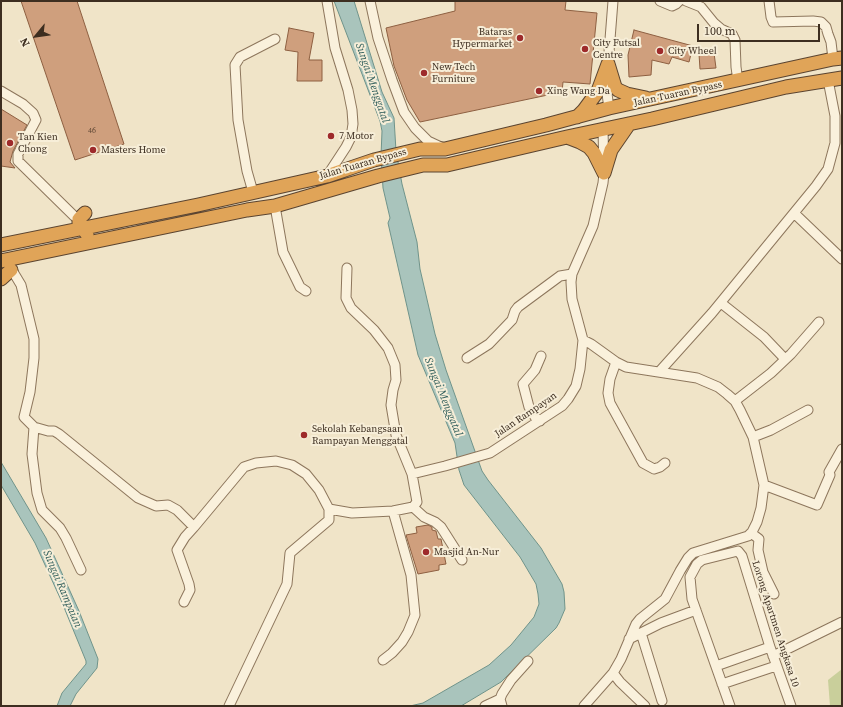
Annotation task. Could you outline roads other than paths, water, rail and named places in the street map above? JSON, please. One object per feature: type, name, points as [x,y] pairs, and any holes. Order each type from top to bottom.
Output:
[{"type":"highway","name":"Jalan Tuaran Bypass","points":[[1,245],[198,205],[327,176],[374,160],[420,149],[445,150],[576,118],[609,108],[652,100],[838,58]]},
{"type":"highway","points":[[608,64],[618,90],[627,94],[652,100]]},
{"type":"highway","points":[[576,118],[598,91],[608,64]]},
{"type":"highway","points":[[609,108],[620,114],[630,115],[808,76],[819,76],[828,80]]},
{"type":"highway","name":"Jalan Tuaran Bypass","points":[[5,262],[247,210],[275,206],[378,176],[423,165],[447,165],[786,87],[842,78]]},
{"type":"highway","points":[[604,173],[611,150],[629,124]]},
{"type":"highway","points":[[567,137],[589,146],[604,173]]},
{"type":"highway","points":[[79,214],[79,224],[82,228],[90,236],[104,240]]},
{"type":"highway","points":[[1,279],[5,262]]},
{"type":"street","points":[[327,1],[336,48],[348,90],[353,124],[351,137],[346,147],[327,176]]},
{"type":"street","points":[[370,1],[378,38],[404,112],[415,128],[428,141],[445,150]]},
{"type":"street","points":[[609,108],[607,94],[608,64],[614,1]]},
{"type":"street","points":[[660,1],[672,6],[678,1]]},
{"type":"street","points":[[686,1],[701,7],[714,23],[721,29],[732,34],[736,40],[736,67],[738,81]]},
{"type":"street","points":[[769,1],[773,22],[820,22],[826,27],[838,58]]},
{"type":"street","points":[[253,192],[238,120],[235,65],[240,57],[275,38]]},
{"type":"street","points":[[659,372],[721,303],[828,169],[835,143],[835,116],[828,80]]},
{"type":"street","points":[[1,91],[23,104],[33,113],[36,120],[18,154],[18,161],[79,214]]},
{"type":"street","name":"Jalan Rampayan","points":[[412,474],[490,453],[562,406],[576,386],[580,369],[583,340],[572,299],[572,274],[593,226],[604,173],[603,129]]},
{"type":"street","points":[[275,206],[283,252],[300,286],[306,290]]},
{"type":"street","points":[[794,213],[842,259]]},
{"type":"street","points":[[5,262],[21,285],[34,339],[34,358],[30,392],[24,417],[34,427],[54,431],[59,434],[138,498],[156,506],[168,505],[178,510],[194,527]]},
{"type":"street","points":[[330,509],[352,513],[394,511],[413,507],[417,502],[412,474],[396,435],[391,405],[396,380],[395,365],[388,348],[374,330],[350,308],[346,298],[347,268]]},
{"type":"street","points":[[467,358],[489,344],[512,320],[518,307],[560,276],[572,274]]},
{"type":"street","points":[[721,303],[764,337],[785,358]]},
{"type":"street","points":[[735,401],[771,373],[797,348],[819,322]]},
{"type":"street","points":[[583,340],[616,362],[626,366],[697,378],[718,388],[735,401],[753,437],[764,485],[761,508],[755,528],[751,533],[748,536],[693,554],[683,566],[665,599],[640,619],[628,639],[621,659],[613,672],[584,706]]},
{"type":"street","points":[[540,420],[536,418],[529,407],[523,384],[534,370],[541,356]]},
{"type":"street","points":[[616,362],[610,379],[608,393],[610,403],[643,463],[654,469],[665,463]]},
{"type":"street","points":[[753,437],[770,430],[808,410]]},
{"type":"street","points":[[34,427],[32,454],[37,493],[42,510],[60,528],[81,570]]},
{"type":"street","points":[[764,485],[817,504],[830,475],[829,472],[842,448]]},
{"type":"street","points":[[184,602],[190,590],[177,550],[185,537],[244,467],[256,463],[276,461],[292,465],[306,474],[319,490],[330,509],[329,520],[290,553],[287,584],[229,706]]},
{"type":"street","points":[[413,507],[424,517],[441,526],[462,560]]},
{"type":"street","points":[[383,660],[402,642],[415,615],[411,575],[394,511]]},
{"type":"street","points":[[751,533],[759,539],[758,550],[762,572],[774,594]]},
{"type":"street","name":"Lorong Apartmen Angkasa 10","points":[[730,706],[692,599],[690,577],[697,564],[702,560],[738,551],[742,556],[776,666],[791,706]]},
{"type":"street","points":[[628,639],[661,623],[696,610]]},
{"type":"street","points":[[773,656],[842,622]]},
{"type":"street","points":[[640,633],[662,700]]},
{"type":"street","points":[[716,666],[770,647]]},
{"type":"street","points":[[486,706],[501,702],[511,680],[528,661]]},
{"type":"street","points":[[722,684],[776,666]]},
{"type":"street","points":[[613,672],[620,682],[645,706]]},
{"type":"water","name":"Sungai Menggatal","points":[[334,1],[354,1],[382,92],[394,118],[396,151],[402,184],[417,242],[420,269],[435,334],[446,370],[482,471],[541,548],[562,584],[564,592],[565,609],[556,628],[501,682],[461,706],[410,706],[423,703],[489,665],[511,645],[534,617],[539,604],[538,594],[536,584],[520,557],[464,485],[459,470],[455,443],[418,355],[388,223],[390,218],[383,188],[381,156],[382,131],[380,121]]},
{"type":"water","name":"Sungai Rampaian","points":[[1,462],[46,538],[79,611],[98,659],[97,668],[76,694],[70,706],[57,706],[62,693],[86,664],[86,661],[61,600],[35,543],[1,485]]},
{"type":"place","name":"Bataras Hypermarket","points":[[520,38]]},
{"type":"place","name":"City Futsal Centre","points":[[585,49]]},
{"type":"place","name":"City Wheel","points":[[660,51]]},
{"type":"place","name":"New Tech Furniture","points":[[424,73]]},
{"type":"place","name":"Xing Wang Da","points":[[539,91]]},
{"type":"place","name":"7 Motor","points":[[331,136]]},
{"type":"place","name":"Tan Kien Chong","points":[[10,143]]},
{"type":"place","name":"Masters Home","points":[[93,150]]},
{"type":"place","name":"Sekolah Kebangsaan Rampayan Menggatal","points":[[304,435]]},
{"type":"place","name":"Masjid An-Nur","points":[[426,552]]}]
